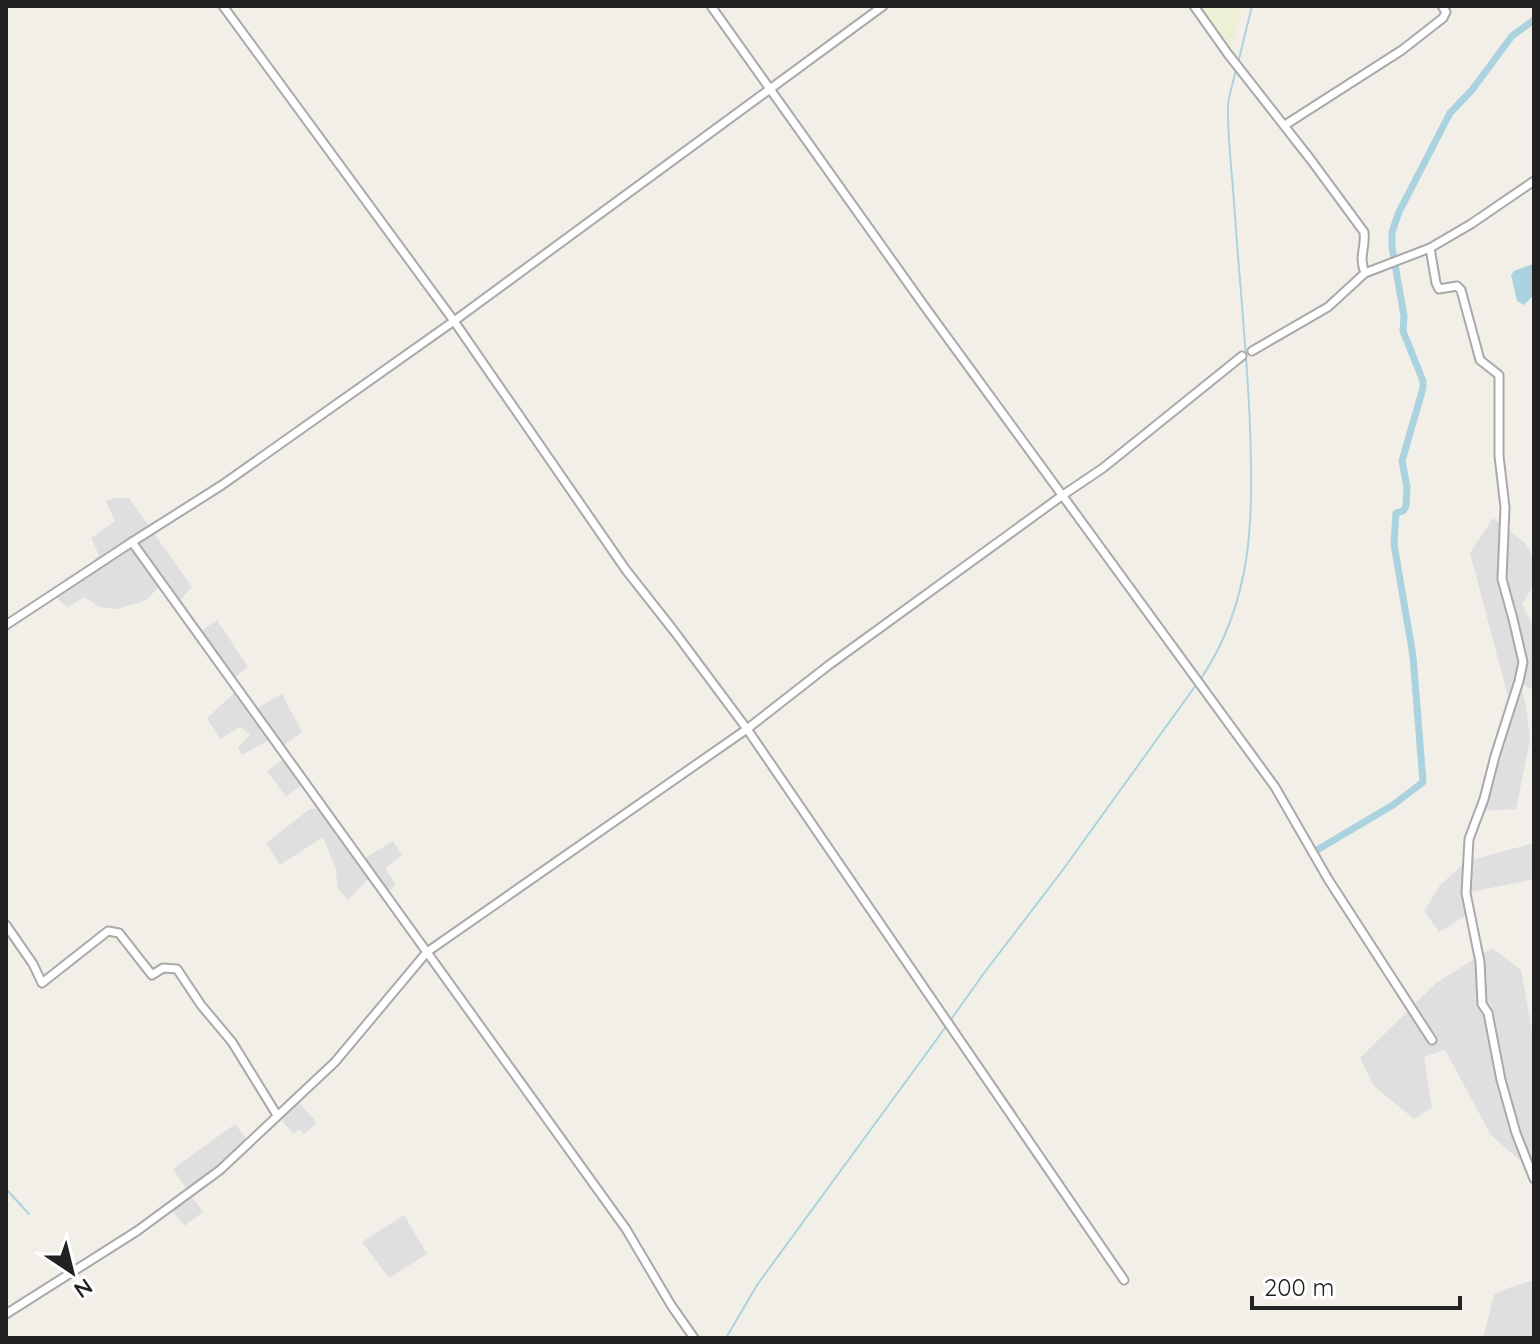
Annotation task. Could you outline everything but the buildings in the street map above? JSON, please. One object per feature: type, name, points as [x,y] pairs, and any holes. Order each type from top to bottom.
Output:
[{"type":"street","points":[[223,6],[454,321],[626,570],[747,729],[1124,1280]]},
{"type":"street","points":[[711,6],[925,307],[1275,787],[1328,879],[1432,1040]]},
{"type":"street","points":[[6,625],[222,485],[454,321],[883,6]]},
{"type":"street","points":[[1194,6],[1364,232],[1360,259],[1365,273]]},
{"type":"street","points":[[1285,125],[1402,50],[1443,18],[1446,12],[1442,6]]},
{"type":"street","points":[[1252,351],[1328,307],[1365,273],[1430,248],[1534,181]]},
{"type":"street","points":[[1430,248],[1439,289],[1457,286],[1461,290],[1480,360],[1499,375],[1499,456],[1505,507],[1502,579],[1523,662],[1484,799],[1469,839],[1466,893],[1480,962],[1482,1004],[1488,1013],[1501,1080],[1516,1133],[1534,1179]]},
{"type":"street","points":[[6,1314],[148,1223],[220,1170],[335,1062],[427,952],[747,729],[829,665],[1103,468],[1242,356]]},
{"type":"street","points":[[132,542],[626,1229],[694,1338]]},
{"type":"street","points":[[6,925],[42,983],[108,931],[119,933],[152,975],[163,968],[177,969],[201,1005],[232,1042],[277,1115]]},
{"type":"shaded area","points":[[129,498],[192,587],[179,601],[159,587],[145,601],[117,609],[99,607],[85,597],[67,607],[56,597],[99,555],[91,538],[115,521],[106,501]]},
{"type":"shaded area","points":[[1493,518],[1526,544],[1534,561],[1534,585],[1522,604],[1534,628],[1534,691],[1520,682],[1530,739],[1516,809],[1480,811],[1511,708],[1470,553]]},
{"type":"shaded area","points":[[217,620],[248,667],[234,678],[201,631]]},
{"type":"shaded area","points":[[234,693],[252,715],[282,694],[302,732],[283,746],[267,741],[242,755],[238,747],[250,735],[240,727],[220,739],[207,718]]},
{"type":"shaded area","points":[[285,758],[302,785],[286,797],[267,771]]},
{"type":"shaded area","points":[[329,808],[365,858],[393,841],[402,855],[385,868],[396,885],[382,896],[369,878],[348,900],[337,887],[336,869],[323,837],[280,865],[266,843],[310,809]]},
{"type":"shaded area","points":[[1534,843],[1534,879],[1466,893],[1470,913],[1439,932],[1424,911],[1440,885],[1467,861]]},
{"type":"shaded area","points":[[1492,948],[1521,970],[1534,1040],[1534,1173],[1491,1135],[1445,1050],[1424,1057],[1432,1108],[1414,1119],[1374,1086],[1360,1058],[1436,983]]},
{"type":"shaded area","points":[[296,1099],[317,1123],[304,1134],[299,1129],[293,1134],[277,1115]]},
{"type":"shaded area","points":[[235,1124],[249,1142],[189,1193],[173,1169]]},
{"type":"shaded area","points":[[189,1193],[203,1212],[184,1226],[170,1207]]},
{"type":"shaded area","points":[[404,1215],[427,1254],[389,1278],[362,1242]]},
{"type":"shaded area","points":[[1534,1280],[1534,1338],[1483,1338],[1494,1295]]},
{"type":"green space","points":[[1199,6],[1243,6],[1230,51]]},
{"type":"water","points":[[1533,264],[1534,295],[1524,305],[1517,301],[1511,275]]},
{"type":"waterway","points":[[1238,63],[1252,6]]},
{"type":"waterway","points":[[1317,850],[1393,805],[1423,782],[1413,656],[1394,544],[1396,513],[1406,506],[1407,487],[1402,461],[1423,381],[1403,331],[1404,316],[1392,232],[1399,212],[1450,113],[1472,90],[1512,36],[1534,20]]},
{"type":"waterway","points":[[1202,677],[1232,617],[1241,587],[1250,525],[1249,398],[1228,128],[1229,100],[1236,69]]},
{"type":"waterway","points":[[950,1021],[1196,685]]},
{"type":"waterway","points":[[726,1338],[757,1285],[945,1028]]},
{"type":"waterway","points":[[6,1189],[29,1214]]}]
